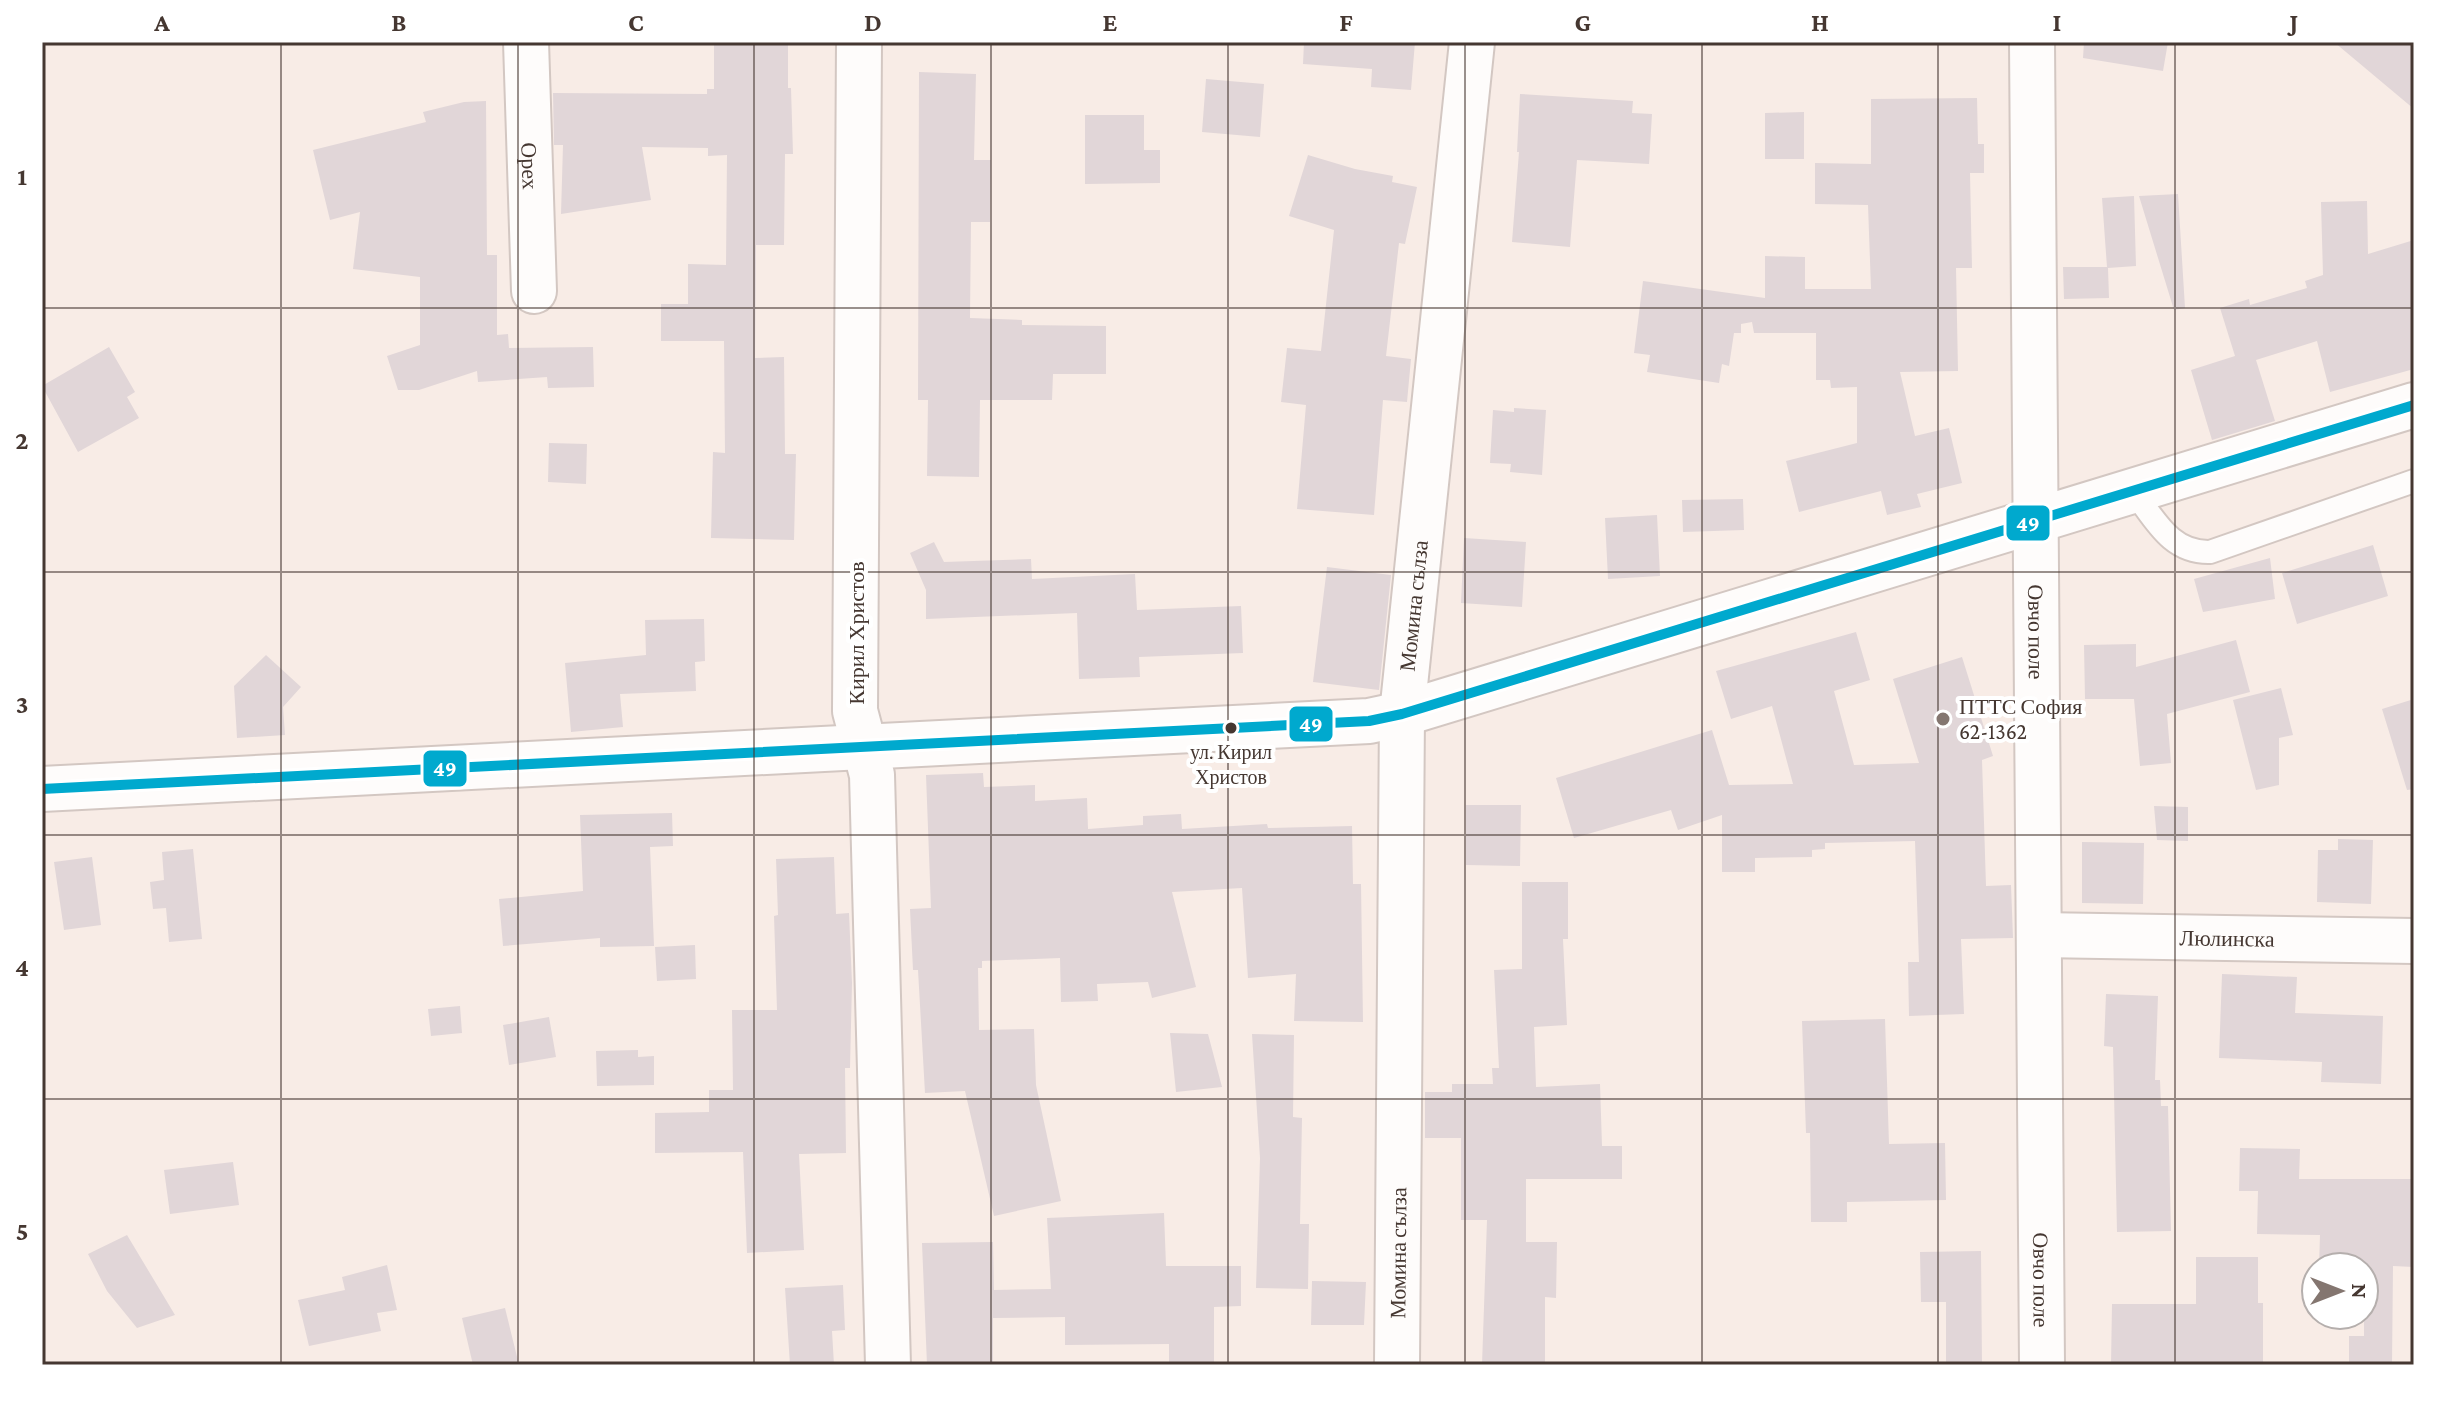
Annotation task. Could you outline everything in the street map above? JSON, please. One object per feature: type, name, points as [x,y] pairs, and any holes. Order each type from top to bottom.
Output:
[{"type":"street","name":"Орех","points":[[526,42],[534,291]]},
{"type":"street","name":"Кирил Христов","points":[[859,42],[855,711],[872,775],[888,1365]]},
{"type":"street","name":"Момина сълза","points":[[1397,1365],[1402,714],[1472,42]]},
{"type":"street","name":"Овчо поле","points":[[2032,42],[2042,1365]]},
{"type":"street","points":[[42,789],[1369,721],[1402,714],[2414,405]]},
{"type":"street","name":"Люлинска","points":[[2039,935],[2414,941]]},
{"type":"lane","points":[[2133,491],[2179,547],[2194,552],[2210,552],[2414,481]]},
{"type":"building","points":[[714,42],[788,42],[793,154],[785,154],[784,245],[756,245],[755,358],[784,357],[785,454],[796,454],[794,540],[711,538],[713,452],[725,453],[724,341],[661,341],[661,304],[688,304],[688,264],[726,265],[727,155],[708,156],[708,148],[642,147],[651,200],[561,214],[563,145],[554,145],[553,93],[707,94],[707,89],[714,89]]},
{"type":"building","points":[[1304,42],[1415,42],[1411,90],[1371,87],[1372,69],[1303,64]]},
{"type":"building","points":[[2084,42],[2168,42],[2163,71],[2083,58]]},
{"type":"building","points":[[2334,42],[2414,42],[2414,109]]},
{"type":"building","points":[[919,72],[976,74],[974,160],[991,160],[990,222],[971,222],[970,318],[1022,320],[1022,325],[1106,326],[1106,374],[1053,374],[1052,400],[980,400],[979,477],[927,476],[928,400],[918,400]]},
{"type":"building","points":[[1206,79],[1264,84],[1260,137],[1202,132]]},
{"type":"building","points":[[1520,94],[1633,101],[1632,113],[1652,114],[1649,164],[1577,160],[1570,247],[1512,242]]},
{"type":"building","points":[[1977,98],[1978,144],[1984,144],[1984,173],[1970,173],[1972,268],[1956,268],[1958,371],[1900,372],[1915,436],[1949,428],[1962,483],[1917,494],[1921,507],[1887,515],[1881,491],[1799,512],[1786,461],[1857,443],[1857,387],[1831,388],[1830,380],[1816,380],[1816,333],[1754,333],[1752,322],[1741,324],[1741,333],[1734,333],[1729,366],[1722,364],[1719,383],[1647,372],[1650,355],[1634,353],[1643,281],[1765,298],[1765,256],[1805,257],[1805,289],[1871,289],[1868,205],[1815,204],[1815,163],[1871,164],[1871,99]]},
{"type":"building","points":[[486,101],[487,255],[497,255],[497,335],[508,334],[509,348],[593,347],[594,387],[548,388],[547,377],[478,382],[477,371],[419,390],[398,390],[387,356],[420,345],[420,277],[353,269],[360,212],[330,220],[313,150],[426,122],[423,112],[464,102]]},
{"type":"building","points":[[1804,112],[1804,159],[1765,159],[1765,113]]},
{"type":"building","points":[[1085,115],[1144,115],[1144,150],[1160,150],[1160,183],[1085,184]]},
{"type":"building","points":[[1308,155],[1393,176],[1392,182],[1417,187],[1405,244],[1399,243],[1386,356],[1411,359],[1407,402],[1383,400],[1374,515],[1297,509],[1306,405],[1281,402],[1287,348],[1321,351],[1334,230],[1289,216]]},
{"type":"building","points":[[2178,194],[2185,308],[2174,310],[2139,196]]},
{"type":"building","points":[[2134,196],[2136,266],[2108,268],[2109,298],[2064,299],[2063,267],[2107,267],[2102,198]]},
{"type":"building","points":[[2367,201],[2368,254],[2414,240],[2414,369],[2330,392],[2317,341],[2256,360],[2275,421],[2212,440],[2191,370],[2235,356],[2220,308],[2249,299],[2250,305],[2307,288],[2305,281],[2323,275],[2321,202]]},
{"type":"building","points":[[109,347],[135,392],[127,397],[139,418],[78,452],[42,386]]},
{"type":"building","points":[[1514,408],[1546,410],[1542,475],[1510,472],[1511,464],[1490,463],[1493,410],[1514,412]]},
{"type":"building","points":[[549,443],[587,444],[586,484],[548,482]]},
{"type":"building","points":[[1743,499],[1744,530],[1683,532],[1682,500]]},
{"type":"building","points":[[1657,515],[1660,576],[1608,579],[1605,518]]},
{"type":"building","points":[[1464,538],[1526,542],[1522,607],[1461,603]]},
{"type":"building","points":[[934,542],[944,562],[1031,559],[1032,579],[1135,574],[1137,610],[1241,606],[1243,653],[1139,657],[1140,677],[1079,679],[1077,613],[926,619],[926,590],[910,553]]},
{"type":"building","points":[[2373,545],[2388,596],[2297,624],[2282,573]]},
{"type":"building","points":[[2270,558],[2275,599],[2203,612],[2194,579]]},
{"type":"building","points":[[1327,567],[1391,575],[1379,690],[1313,682]]},
{"type":"building","points":[[704,619],[705,661],[695,662],[696,691],[620,694],[623,727],[571,732],[565,663],[646,655],[645,620]]},
{"type":"building","points":[[1856,632],[1870,680],[1834,691],[1854,765],[1919,763],[1893,679],[1962,657],[1993,756],[1982,760],[1986,886],[2011,885],[2013,938],[1961,939],[1964,1014],[1909,1016],[1908,962],[1919,962],[1915,841],[1825,843],[1825,849],[1812,850],[1812,857],[1755,858],[1755,872],[1722,872],[1722,815],[1678,830],[1671,810],[1574,838],[1556,778],[1712,730],[1729,785],[1793,784],[1772,706],[1731,719],[1716,671]]},
{"type":"building","points":[[2236,640],[2250,692],[2167,714],[2171,763],[2140,766],[2134,699],[2085,699],[2084,645],[2136,644],[2136,667]]},
{"type":"building","points":[[266,655],[301,687],[283,707],[285,735],[237,738],[234,686]]},
{"type":"building","points":[[2281,688],[2293,735],[2279,738],[2279,785],[2256,790],[2233,700]]},
{"type":"building","points":[[2414,699],[2414,789],[2407,790],[2382,709]]},
{"type":"building","points":[[983,773],[984,787],[1035,785],[1035,801],[1087,798],[1088,829],[1143,825],[1143,816],[1181,814],[1182,829],[1267,824],[1268,828],[1352,826],[1353,884],[1361,884],[1363,1022],[1294,1021],[1296,974],[1248,978],[1242,888],[1172,892],[1196,987],[1152,998],[1148,982],[1097,984],[1098,1001],[1061,1002],[1060,958],[982,961],[982,968],[978,968],[979,1030],[1034,1029],[1036,1085],[1061,1201],[994,1216],[965,1091],[925,1093],[918,970],[913,970],[910,909],[931,908],[926,775]]},
{"type":"building","points":[[1466,805],[1521,805],[1520,866],[1466,865]]},
{"type":"building","points":[[2154,806],[2188,807],[2188,841],[2157,840]]},
{"type":"building","points":[[672,813],[673,846],[650,847],[654,946],[600,947],[600,938],[503,946],[499,899],[583,891],[580,815]]},
{"type":"building","points":[[2338,839],[2373,840],[2371,904],[2317,902],[2318,850],[2338,850]]},
{"type":"building","points":[[2082,842],[2144,843],[2143,904],[2082,903]]},
{"type":"building","points":[[193,849],[202,939],[169,942],[166,908],[153,909],[150,882],[164,880],[162,852]]},
{"type":"building","points":[[92,857],[101,925],[64,930],[54,862]]},
{"type":"building","points":[[834,857],[836,914],[849,913],[852,983],[850,1068],[845,1068],[846,1153],[799,1154],[804,1250],[747,1253],[743,1152],[655,1153],[655,1113],[709,1112],[709,1090],[733,1090],[732,1010],[777,1010],[776,859]]},
{"type":"building","points":[[1522,882],[1568,882],[1568,939],[1563,939],[1567,1025],[1534,1027],[1536,1087],[1600,1084],[1602,1146],[1622,1146],[1622,1179],[1526,1179],[1526,1242],[1557,1242],[1556,1298],[1545,1297],[1545,1365],[1482,1365],[1487,1220],[1461,1220],[1461,1138],[1425,1138],[1425,1092],[1452,1092],[1452,1084],[1493,1084],[1492,1068],[1499,1068],[1494,970],[1522,969]]},
{"type":"building","points":[[695,945],[696,979],[657,981],[655,947]]},
{"type":"building","points":[[2222,974],[2297,977],[2295,1013],[2383,1016],[2381,1084],[2321,1082],[2322,1062],[2219,1058]]},
{"type":"building","points":[[2106,994],[2158,996],[2155,1080],[2160,1080],[2161,1106],[2168,1106],[2171,1231],[2117,1232],[2113,1047],[2104,1046]]},
{"type":"building","points":[[460,1006],[462,1033],[431,1036],[428,1009]]},
{"type":"building","points":[[549,1017],[556,1057],[509,1065],[503,1025]]},
{"type":"building","points":[[1885,1019],[1889,1144],[1945,1143],[1946,1200],[1847,1202],[1847,1222],[1811,1222],[1810,1133],[1806,1133],[1802,1021]]},
{"type":"building","points":[[1170,1033],[1208,1034],[1222,1087],[1176,1092]]},
{"type":"building","points":[[1252,1034],[1294,1035],[1293,1117],[1302,1118],[1300,1224],[1309,1224],[1308,1289],[1256,1288],[1260,1158]]},
{"type":"building","points":[[638,1050],[638,1057],[654,1056],[654,1085],[597,1086],[596,1051]]},
{"type":"building","points":[[2240,1148],[2300,1149],[2299,1179],[2414,1179],[2414,1267],[2393,1266],[2392,1365],[2349,1365],[2349,1336],[2364,1336],[2364,1331],[2380,1331],[2380,1251],[2320,1251],[2320,1235],[2257,1234],[2258,1191],[2239,1191]]},
{"type":"building","points":[[233,1162],[239,1205],[170,1214],[164,1170]]},
{"type":"building","points":[[1164,1213],[1166,1266],[1241,1266],[1241,1306],[1214,1307],[1214,1365],[1169,1365],[1169,1344],[1065,1345],[1065,1317],[993,1318],[993,1365],[927,1365],[922,1243],[993,1242],[994,1290],[1051,1289],[1047,1218]]},
{"type":"building","points":[[127,1235],[175,1315],[137,1328],[107,1291],[88,1254]]},
{"type":"building","points":[[1981,1251],[1982,1365],[1946,1365],[1946,1302],[1921,1302],[1920,1252]]},
{"type":"building","points":[[2196,1257],[2258,1257],[2258,1303],[2263,1303],[2263,1365],[2111,1365],[2112,1304],[2196,1304]]},
{"type":"building","points":[[387,1265],[397,1310],[377,1313],[381,1331],[309,1346],[298,1300],[345,1290],[342,1277]]},
{"type":"building","points":[[1312,1281],[1366,1282],[1364,1325],[1311,1325]]},
{"type":"building","points":[[843,1285],[845,1330],[832,1331],[834,1365],[790,1365],[785,1288]]},
{"type":"building","points":[[505,1308],[519,1365],[473,1365],[462,1318]]},
{"type":"transit line","name":"49","points":[[42,789],[1369,721],[1402,714],[2414,405]]},
{"type":"place","name":"ПТТС София 62-1362","points":[[1943,719]]},
{"type":"place","name":"ул. Кирил Христов","points":[[1231,728]]}]
